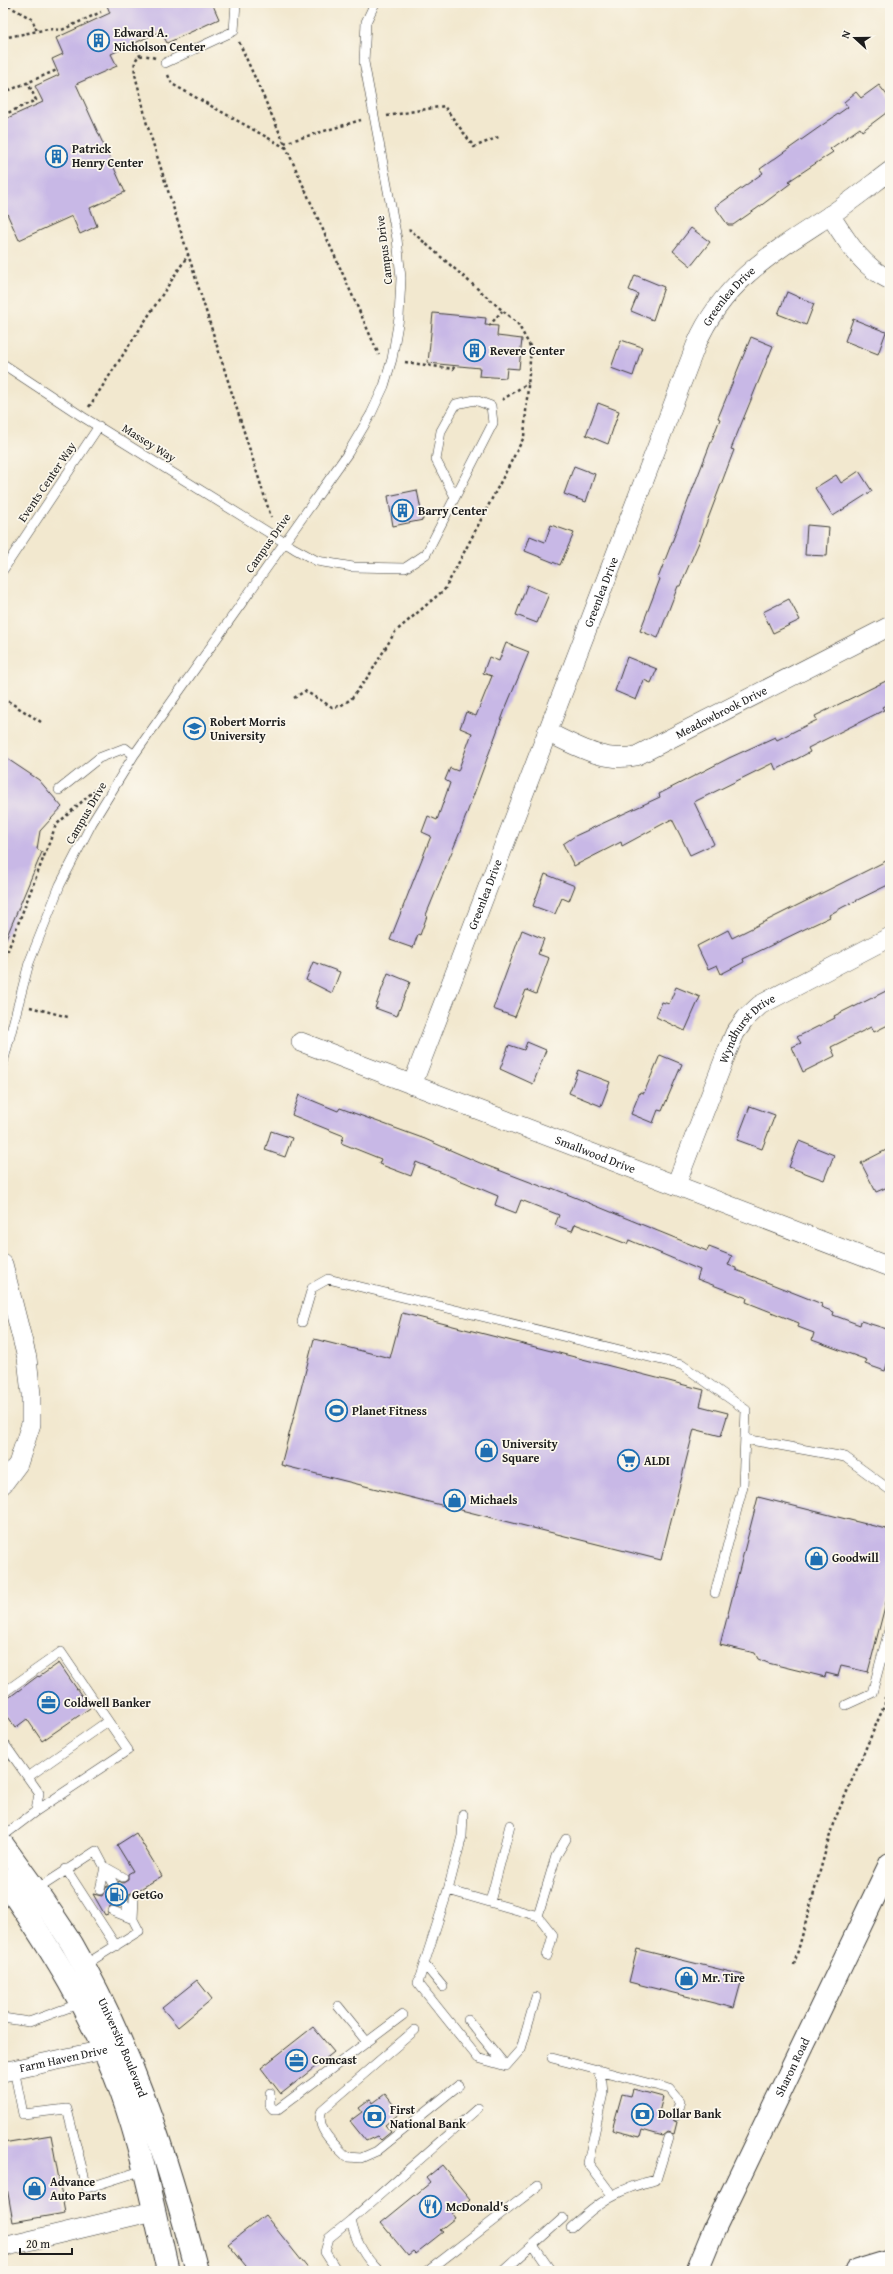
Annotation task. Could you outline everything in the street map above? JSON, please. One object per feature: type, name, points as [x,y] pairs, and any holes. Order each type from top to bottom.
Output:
[{"type":"main road","name":"University Boulevard","points":[[3,1845],[36,1890],[71,1944],[83,1966],[114,2048],[121,2091],[136,2138],[168,2271]]},
{"type":"main road","name":"Sharon Road","points":[[697,2271],[714,2230],[890,1864]]},
{"type":"main road","name":"University Boulevard","points":[[3,1880],[48,1947],[81,2003],[114,2048],[148,2105],[162,2146],[197,2271]]},
{"type":"main road","points":[[857,2271],[890,2261]]},
{"type":"street","name":"Greenlea Drive","points":[[412,1085],[696,345],[707,321],[726,294],[754,268],[890,171]]},
{"type":"street","points":[[830,215],[863,262],[872,270],[890,280]]},
{"type":"street","name":"Meadowbrook Drive","points":[[548,732],[604,757],[616,759],[636,756],[890,626]]},
{"type":"street","name":"Wyndhurst Drive","points":[[676,1185],[727,1052],[735,1033],[746,1018],[760,1005],[780,993],[890,937]]},
{"type":"street","name":"Smallwood Drive","points":[[301,1042],[890,1267]]},
{"type":"street","points":[[872,1260],[890,1251]]},
{"type":"street","points":[[3,1264],[27,1358],[32,1401],[31,1424],[18,1464],[3,1484]]},
{"type":"street","name":"Farm Haven Drive","points":[[9,2071],[114,2048]]},
{"type":"street","points":[[3,2247],[154,2210]]},
{"type":"lane","points":[[165,64],[234,31],[236,3]]},
{"type":"lane","name":"Campus Drive","points":[[3,1063],[29,964],[58,891],[92,823],[134,755],[284,541],[348,453],[371,414],[390,366],[400,318],[401,278],[397,239],[364,62],[366,22],[375,3]]},
{"type":"lane","name":"Massey Way","points":[[3,364],[98,426],[284,541],[317,560],[353,567],[405,568],[426,554],[493,423],[491,406]]},
{"type":"lane","points":[[455,496],[436,460],[441,431],[456,404],[475,400],[491,406]]},
{"type":"lane","name":"Events Center Way","points":[[3,570],[98,426]]},
{"type":"lane","points":[[59,790],[99,758],[125,748],[134,755]]},
{"type":"lane","points":[[302,1322],[312,1288],[328,1279],[682,1365],[746,1410],[743,1486],[715,1593]]},
{"type":"lane","points":[[745,1439],[845,1457],[890,1490]]},
{"type":"lane","points":[[846,1705],[872,1694],[890,1626]]},
{"type":"lane","points":[[3,1693],[61,1652],[128,1750],[36,1811],[3,1836]]},
{"type":"lane","points":[[28,1777],[108,1721]]},
{"type":"lane","points":[[3,1742],[39,1793],[36,1811]]},
{"type":"lane","points":[[463,1814],[462,1836],[448,1890],[418,1983],[478,2058],[506,2066]]},
{"type":"lane","points":[[490,1902],[510,1825]]},
{"type":"lane","points":[[538,1916],[556,1856],[566,1839]]},
{"type":"lane","points":[[36,1890],[66,1869],[96,1851],[113,1883]]},
{"type":"lane","points":[[105,1867],[123,1877]]},
{"type":"lane","points":[[100,1890],[105,1867]]},
{"type":"lane","points":[[66,1869],[116,1946]]},
{"type":"lane","points":[[448,1890],[538,1916],[553,1935],[547,1956]]},
{"type":"lane","points":[[133,1919],[134,1898]]},
{"type":"lane","points":[[83,1966],[139,1931],[125,1904]]},
{"type":"lane","points":[[113,1911],[133,1919]]},
{"type":"lane","points":[[424,1964],[443,1987]]},
{"type":"lane","points":[[506,2066],[521,2049],[536,1997]]},
{"type":"lane","points":[[3,2018],[29,2022],[81,2003]]},
{"type":"lane","points":[[338,2006],[367,2042]]},
{"type":"lane","points":[[270,2093],[270,2105],[274,2109],[278,2109],[403,2015]]},
{"type":"lane","points":[[468,2020],[506,2066]]},
{"type":"lane","points":[[415,2030],[322,2110],[319,2115],[320,2123],[326,2134],[347,2158],[361,2158],[377,2151],[459,2085]]},
{"type":"lane","points":[[552,2058],[670,2089],[680,2102],[676,2116]]},
{"type":"lane","points":[[597,2069],[602,2082],[603,2093],[588,2163],[612,2195]]},
{"type":"lane","points":[[9,2071],[23,2114],[67,2109],[87,2188],[144,2170]]},
{"type":"lane","points":[[338,2271],[325,2252],[329,2238],[352,2220],[478,2108]]},
{"type":"lane","points":[[571,2228],[596,2205],[612,2195],[634,2185],[656,2180],[669,2138]]},
{"type":"lane","points":[[428,2271],[538,2186]]},
{"type":"lane","points":[[504,2271],[563,2218]]},
{"type":"lane","points":[[352,2220],[355,2239],[379,2271]]},
{"type":"lane","points":[[533,2245],[551,2271]]},
{"type":"path","points":[[3,3],[32,20],[38,31]]},
{"type":"path","points":[[3,38],[38,31],[62,30],[101,12]]},
{"type":"path","points":[[234,31],[379,355]]},
{"type":"path","points":[[135,43],[140,56]]},
{"type":"path","points":[[272,517],[146,121],[140,90],[133,74],[135,62],[140,56],[148,55],[165,64],[168,79],[172,84],[286,148]]},
{"type":"path","points":[[3,93],[57,70]]},
{"type":"path","points":[[3,115],[36,100],[28,83]]},
{"type":"path","points":[[387,116],[444,106],[474,147],[501,136]]},
{"type":"path","points":[[284,143],[361,120]]},
{"type":"path","points":[[88,409],[188,255]]},
{"type":"path","points":[[489,326],[502,311]]},
{"type":"path","points":[[405,362],[453,369],[455,365]]},
{"type":"path","points":[[491,406],[529,383]]},
{"type":"path","points":[[3,698],[41,722]]},
{"type":"path","points":[[3,963],[56,825],[96,789]]},
{"type":"path","points":[[28,1006],[68,1017]]},
{"type":"path","points":[[794,1965],[833,1824],[885,1704],[885,1692]]},
{"type":"building","name":"Patrick Henry Center","points":[[106,3],[212,3],[219,19],[167,43],[161,31],[111,54],[117,66],[76,84],[125,192],[90,208],[97,226],[80,234],[72,216],[19,240],[3,205],[3,120],[43,102],[35,86],[59,75],[52,59],[63,54],[56,38],[110,13]]},
{"type":"building","points":[[879,85],[890,99],[890,110],[862,131],[860,128],[830,149],[833,152],[789,181],[791,183],[759,207],[733,225],[728,225],[715,207],[763,173],[760,169],[848,107],[844,102],[856,92],[861,98]]},
{"type":"building","points":[[691,228],[710,242],[691,266],[673,251]]},
{"type":"building","points":[[635,275],[664,287],[653,320],[631,311],[638,294],[629,290]]},
{"type":"building","points":[[787,292],[814,304],[806,325],[778,314]]},
{"type":"building","name":"Revere Center","points":[[433,313],[486,318],[485,325],[498,326],[497,336],[522,339],[519,369],[507,368],[506,378],[479,376],[480,368],[428,363]]},
{"type":"building","points":[[853,319],[886,332],[878,354],[845,341]]},
{"type":"building","points":[[751,337],[773,346],[731,449],[734,450],[700,540],[680,586],[678,586],[658,638],[640,631],[660,579],[658,578],[720,419],[718,418]]},
{"type":"building","points":[[621,340],[642,347],[633,376],[611,368]]},
{"type":"building","points":[[598,403],[619,411],[608,444],[586,435]]},
{"type":"building","points":[[574,466],[595,474],[586,502],[564,494]]},
{"type":"building","points":[[859,471],[872,491],[833,516],[815,488],[836,475],[841,483]]},
{"type":"building","name":"Barry Center","points":[[417,490],[423,520],[393,526],[388,496]]},
{"type":"building","points":[[551,525],[574,533],[560,565],[525,551],[530,536],[545,542]]},
{"type":"building","points":[[807,525],[829,527],[827,556],[805,555]]},
{"type":"building","points":[[527,585],[549,594],[537,623],[516,615]]},
{"type":"building","points":[[789,599],[800,620],[773,633],[763,612]]},
{"type":"building","points":[[506,643],[529,652],[506,707],[460,832],[426,915],[427,916],[420,935],[418,934],[413,948],[390,940],[431,836],[422,832],[428,816],[437,820],[450,783],[445,780],[450,768],[458,771],[472,733],[460,728],[466,712],[476,716],[492,676],[483,673],[489,657],[499,661]]},
{"type":"building","points":[[627,657],[657,669],[651,683],[644,680],[636,700],[615,691]]},
{"type":"building","points":[[890,679],[890,703],[882,707],[884,710],[808,748],[810,752],[776,770],[773,763],[694,802],[714,844],[690,855],[672,819],[622,846],[621,842],[574,866],[563,844],[575,836],[660,797],[659,794],[729,758],[775,737],[777,740],[817,720],[815,716]]},
{"type":"building","points":[[3,756],[39,780],[62,807],[40,831],[37,849],[42,852],[4,943]]},
{"type":"building","points":[[886,861],[890,869],[890,884],[843,907],[829,915],[830,917],[743,959],[744,962],[721,974],[717,965],[708,969],[697,946],[728,930],[732,938]]},
{"type":"building","points":[[545,874],[575,886],[569,901],[562,898],[555,914],[533,906]]},
{"type":"building","points":[[522,930],[544,939],[538,954],[549,958],[536,994],[526,990],[515,1017],[493,1009]]},
{"type":"building","points":[[313,962],[340,972],[332,993],[306,980]]},
{"type":"building","points":[[388,973],[410,982],[397,1016],[375,1008]]},
{"type":"building","points":[[676,987],[700,997],[685,1031],[656,1017],[662,1002],[669,1004]]},
{"type":"building","points":[[890,989],[890,1024],[874,1032],[871,1027],[831,1047],[835,1056],[803,1072],[792,1047],[801,1043],[797,1037],[835,1018],[834,1016]]},
{"type":"building","points":[[527,1042],[546,1050],[533,1084],[500,1069],[509,1045],[524,1050]]},
{"type":"building","points":[[660,1055],[682,1064],[662,1111],[658,1110],[653,1123],[631,1114],[640,1092],[644,1093]]},
{"type":"building","points":[[578,1070],[610,1082],[601,1106],[569,1093]]},
{"type":"building","points":[[299,1095],[338,1111],[340,1108],[425,1139],[480,1163],[551,1190],[552,1188],[707,1251],[709,1247],[732,1256],[728,1265],[736,1268],[736,1270],[822,1304],[821,1307],[834,1312],[833,1315],[860,1325],[861,1321],[890,1330],[890,1354],[885,1371],[865,1364],[867,1360],[812,1340],[814,1333],[798,1327],[799,1323],[746,1302],[747,1298],[697,1279],[700,1270],[629,1240],[627,1244],[575,1224],[572,1231],[555,1225],[559,1215],[521,1200],[516,1213],[495,1205],[498,1196],[416,1162],[411,1176],[379,1164],[381,1159],[341,1143],[344,1136],[292,1115]]},
{"type":"building","points":[[750,1106],[775,1115],[762,1149],[737,1140]]},
{"type":"building","points":[[271,1131],[292,1138],[285,1157],[265,1150]]},
{"type":"building","points":[[799,1141],[834,1155],[824,1180],[789,1167]]},
{"type":"building","points":[[890,1148],[890,1186],[876,1192],[861,1163]]},
{"type":"building","name":"University Square","points":[[402,1313],[704,1390],[700,1406],[728,1413],[721,1436],[694,1429],[661,1560],[281,1465],[314,1339],[390,1358]]},
{"type":"building","name":"Goodwill","points":[[758,1497],[890,1530],[890,1587],[868,1672],[841,1666],[838,1676],[826,1673],[825,1677],[768,1663],[758,1659],[755,1653],[720,1645]]},
{"type":"building","points":[[59,1663],[90,1708],[42,1741],[27,1719],[15,1728],[3,1711],[3,1702],[38,1676],[39,1677]]},
{"type":"building","points":[[136,1833],[162,1876],[137,1891],[140,1895],[134,1892],[129,1894],[128,1899],[122,1899],[119,1907],[110,1906],[108,1914],[105,1915],[93,1894],[102,1896],[107,1886],[115,1888],[119,1881],[123,1883],[128,1880],[128,1874],[133,1871],[117,1845]]},
{"type":"building","name":"Mr. Tire","points":[[637,1949],[743,1975],[734,2008],[629,1982]]},
{"type":"building","points":[[197,1980],[212,1999],[178,2027],[162,2008]]},
{"type":"building","name":"Comcast","points":[[313,2027],[334,2052],[281,2094],[261,2068]]},
{"type":"building","name":"Dollar Bank","points":[[633,2089],[663,2097],[659,2112],[670,2115],[672,2120],[677,2122],[674,2134],[668,2132],[663,2136],[642,2130],[640,2137],[612,2130],[622,2094],[631,2096]]},
{"type":"building","name":"First National Bank","points":[[385,2094],[400,2113],[385,2125],[391,2132],[381,2140],[377,2136],[366,2141],[350,2121],[362,2112],[359,2108],[371,2099],[373,2103]]},
{"type":"building","name":"Advance Auto Parts","points":[[51,2135],[65,2213],[13,2222],[3,2165],[3,2143]]},
{"type":"building","name":"McDonald's","points":[[442,2165],[470,2199],[452,2214],[455,2218],[440,2230],[443,2232],[415,2254],[413,2252],[408,2256],[381,2223],[430,2183],[426,2178]]},
{"type":"building","points":[[265,2215],[310,2271],[250,2271],[228,2244]]},
{"type":"place","name":"Edward A. Nicholson Center","points":[[99,40]]},
{"type":"place","name":"Patrick Henry Center","points":[[56,156]]},
{"type":"place","name":"Revere Center","points":[[475,351]]},
{"type":"place","name":"Barry Center","points":[[403,511]]},
{"type":"place","name":"Robert Morris University","points":[[195,729]]},
{"type":"place","name":"Planet Fitness","points":[[336,1411]]},
{"type":"place","name":"University Square","points":[[487,1451]]},
{"type":"place","name":"ALDI","points":[[628,1461]]},
{"type":"place","name":"Michaels","points":[[455,1500]]},
{"type":"place","name":"Goodwill","points":[[816,1558]]},
{"type":"place","name":"Coldwell Banker","points":[[49,1703]]},
{"type":"place","name":"GetGo","points":[[117,1895]]},
{"type":"place","name":"Mr. Tire","points":[[686,1978]]},
{"type":"place","name":"Comcast","points":[[297,2060]]},
{"type":"place","name":"Dollar Bank","points":[[642,2114]]},
{"type":"place","name":"First National Bank","points":[[375,2117]]},
{"type":"place","name":"Advance Auto Parts","points":[[34,2189]]},
{"type":"place","name":"McDonald's","points":[[431,2207]]}]
